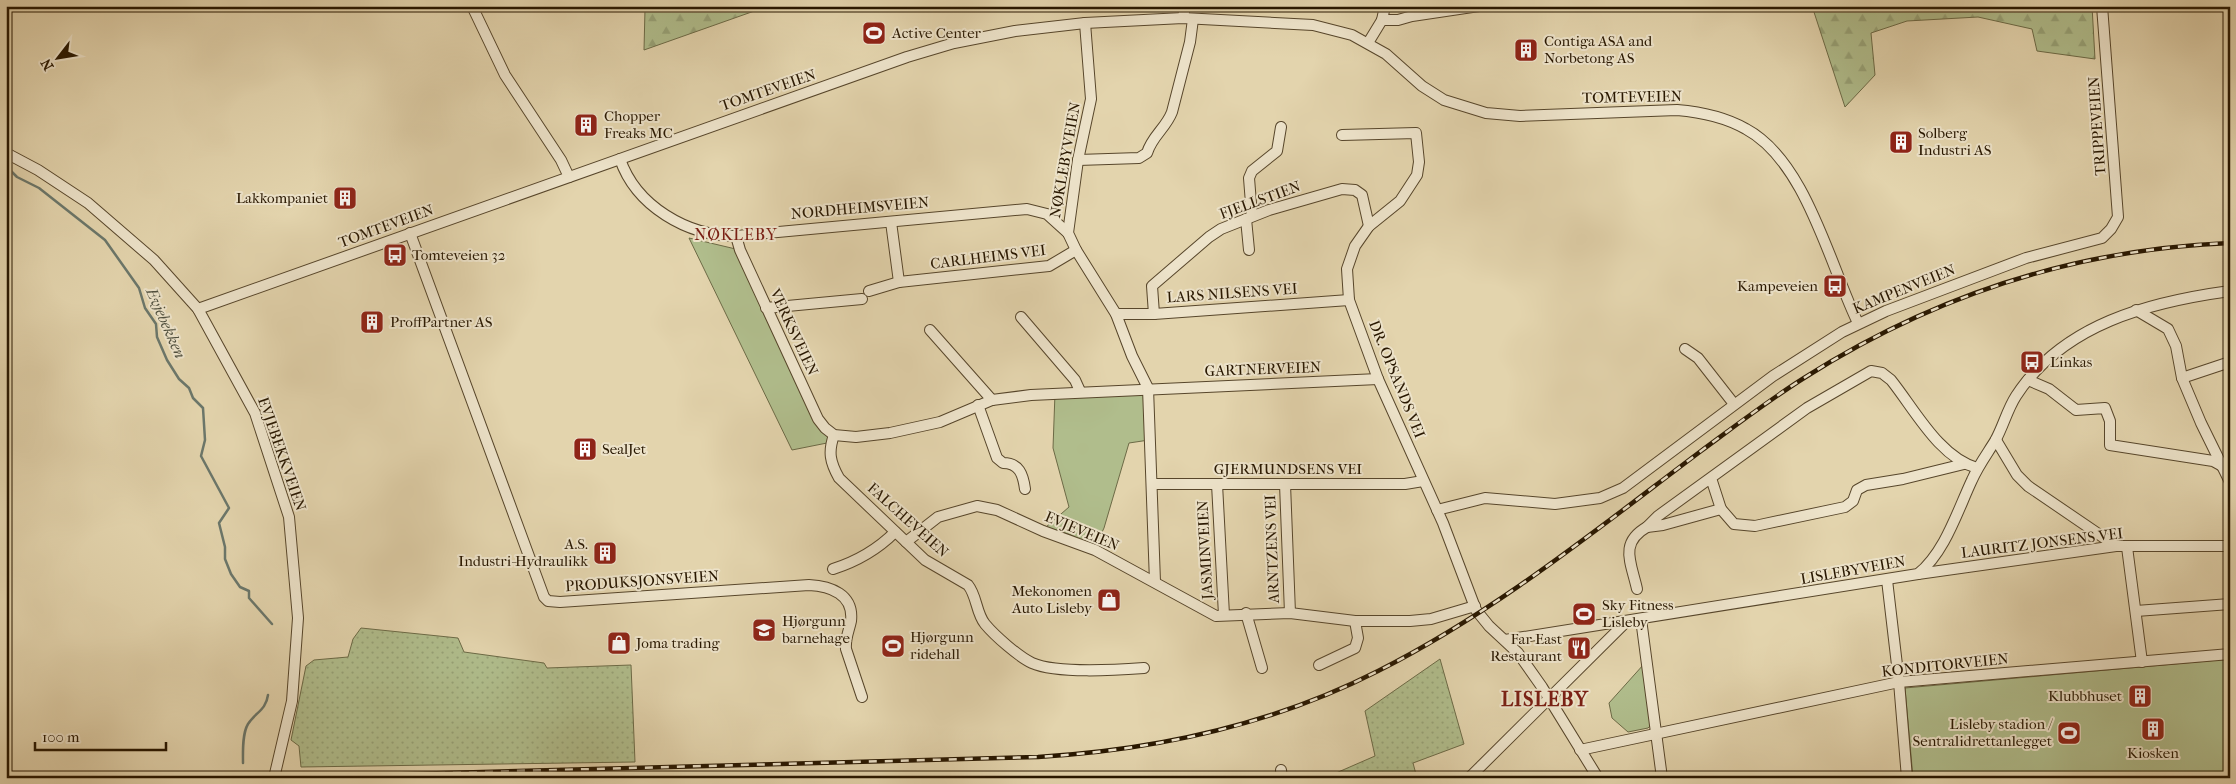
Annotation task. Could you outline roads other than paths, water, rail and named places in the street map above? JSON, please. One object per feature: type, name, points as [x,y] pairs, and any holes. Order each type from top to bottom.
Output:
[{"type":"street","points":[[472,6],[504,75],[561,160],[569,177]]},
{"type":"street","points":[[1078,160],[1139,158],[1147,153],[1150,143],[1168,123],[1190,42],[1185,6]]},
{"type":"street","points":[[1368,43],[1382,20],[1385,6]]},
{"type":"street","points":[[1382,20],[1398,20],[1412,16],[1480,6]]},
{"type":"street","name":"TRIPPEVEIEN","points":[[2102,6],[2118,217],[2111,229],[2102,238]]},
{"type":"street","name":"TOMTEVEIEN","points":[[198,309],[852,76],[954,43],[1016,31],[1084,23],[1188,18],[1314,25],[1333,28],[1368,43],[1444,100],[1486,113],[1520,116],[1677,110],[1701,112],[1727,120],[1747,129],[1771,148],[1792,177],[1836,269],[1858,323]]},
{"type":"street","name":"NØKLEBYVEIEN","points":[[1084,23],[1091,99],[1078,160],[1068,233],[1076,250],[1116,314],[1132,356],[1148,388],[1155,582]]},
{"type":"street","points":[[1249,250],[1250,178],[1252,170],[1277,151],[1281,127]]},
{"type":"street","name":"DR. OPSANDS VEI","points":[[1342,135],[1416,133],[1419,162],[1417,175],[1400,201],[1369,226],[1350,254],[1347,269],[1349,300],[1378,379],[1437,510],[1474,606],[1489,626],[1518,653],[1598,778]]},
{"type":"street","name":"EVJEBEKKVEIEN","points":[[6,153],[65,187],[111,221],[154,260],[198,309],[255,413],[289,517],[298,618],[292,701],[274,778]]},
{"type":"street","name":"NORDHEIMSVEIEN","points":[[620,159],[631,184],[649,202],[664,214],[713,235],[736,236],[1027,208],[1047,214],[1068,233]]},
{"type":"street","name":"FJELLSTIEN","points":[[1154,314],[1152,286],[1209,237],[1249,217],[1342,189],[1354,190],[1362,195],[1369,226]]},
{"type":"street","points":[[890,222],[899,282]]},
{"type":"street","name":"PRODUKSJONSVEIEN","points":[[410,233],[544,598],[548,601],[560,602],[808,585],[825,586],[839,592],[848,602],[851,609],[851,622],[845,641],[862,697]]},
{"type":"street","name":"VERKSVEIEN","points":[[736,236],[740,250],[818,419],[834,435]]},
{"type":"street","name":"KAMPENVEIEN","points":[[1437,510],[1485,498],[1555,504],[1600,498],[1623,488],[1734,404],[1810,350],[1858,323],[2026,258],[2102,238]]},
{"type":"street","name":"CARLHEIMS VEI","points":[[766,308],[865,295],[899,282],[1049,266],[1076,250]]},
{"type":"street","name":"LISLEBYVEIEN","points":[[1505,640],[1918,574],[1936,556],[1978,468],[1996,440],[2014,398],[2043,363],[2083,333],[2136,310],[2229,291]]},
{"type":"street","name":"LARS NILSENS VEI","points":[[1116,314],[1154,314],[1349,300]]},
{"type":"street","points":[[2136,310],[2168,329],[2176,346],[2182,378],[2226,467],[2230,482]]},
{"type":"street","points":[[1021,317],[1075,380],[1080,391]]},
{"type":"street","points":[[930,330],[987,392],[992,400]]},
{"type":"street","points":[[1685,349],[1698,358],[1734,404]]},
{"type":"street","points":[[2182,378],[2230,362]]},
{"type":"street","points":[[1637,589],[1630,556],[1630,541],[1636,533],[1647,527],[1658,516],[1807,408],[1871,371],[1882,373],[1891,380],[1950,455],[1964,464],[1978,468]]},
{"type":"street","name":"GARTNERVEIEN","points":[[834,435],[856,437],[890,433],[940,422],[992,400],[1080,391],[1378,379]]},
{"type":"street","points":[[2028,380],[2050,389],[2076,410],[2105,408],[2110,421],[2110,445],[2213,460],[2226,467]]},
{"type":"street","points":[[978,405],[997,458],[1003,463],[1013,464],[1020,470],[1025,489]]},
{"type":"street","name":"FALCHEVEIEN","points":[[834,435],[829,450],[831,464],[839,478],[925,560],[968,585],[972,590],[985,624],[1022,657],[1044,667],[1088,670],[1144,668]]},
{"type":"street","points":[[1996,440],[2017,475],[2028,486],[2116,546]]},
{"type":"street","points":[[1711,478],[1721,509],[1734,524],[1755,526],[1845,507],[1853,501],[1857,490],[1866,484],[1903,479],[1964,464]]},
{"type":"street","name":"GJERMUNDSENS VEI","points":[[1152,484],[1405,484],[1423,481]]},
{"type":"street","name":"JASMINVEIEN","points":[[1217,484],[1224,615]]},
{"type":"street","name":"ARNTZENS VEI","points":[[1285,484],[1290,613]]},
{"type":"street","name":"EVJEVEIEN","points":[[906,542],[938,517],[977,506],[998,510],[1046,532],[1095,550],[1216,616],[1246,613],[1290,613],[1356,621],[1431,619],[1474,606]]},
{"type":"street","points":[[1647,527],[1663,525],[1721,509]]},
{"type":"street","points":[[834,569],[856,562],[883,545],[895,532]]},
{"type":"street","name":"LAURITZ JONSENS VEI","points":[[1918,574],[2116,546],[2230,546]]},
{"type":"street","points":[[2127,547],[2142,662]]},
{"type":"street","points":[[1887,580],[1899,682],[1907,778]]},
{"type":"street","points":[[2136,611],[2230,604]]},
{"type":"street","points":[[1246,613],[1262,668]]},
{"type":"street","points":[[1641,619],[1662,778]]},
{"type":"street","points":[[1319,665],[1355,648],[1358,642],[1356,621]]},
{"type":"street","points":[[1469,778],[1626,622]]},
{"type":"street","name":"KONDITORVEIEN","points":[[1580,750],[1899,682],[2230,654]]},
{"type":"waterway","name":"Evjebekken","points":[[11,171],[17,177],[39,188],[105,240],[139,288],[145,308],[156,324],[157,337],[167,360],[179,379],[189,388],[193,398],[203,408],[205,440],[201,456],[229,508],[219,523],[225,547],[225,559],[231,574],[240,587],[249,591],[249,598],[272,624]]},
{"type":"waterway","name":"Evjebekken","points":[[243,763],[243,743],[246,728],[263,708],[268,695]]},
{"type":"railway","points":[[261,778],[1038,757],[1126,748],[1212,732],[1255,720],[1338,690],[1421,648],[1463,623],[1544,568],[1778,395],[1853,349],[1903,323],[1955,301],[2008,282],[2062,267],[2117,255],[2173,247],[2230,243]]},
{"type":"place","name":"Active Center","points":[[874,33]]},
{"type":"place","name":"Contiga ASA and Norbetong AS","points":[[1526,50]]},
{"type":"place","name":"Chopper Freaks MC","points":[[586,125]]},
{"type":"place","name":"Solberg Industri AS","points":[[1901,142]]},
{"type":"place","name":"Lakkompaniet","points":[[345,198]]},
{"type":"place","name":"Tomteveien 32","points":[[395,255]]},
{"type":"place","name":"Kampeveien","points":[[1835,286]]},
{"type":"place","name":"ProffPartner AS","points":[[372,322]]},
{"type":"place","name":"Linkas","points":[[2032,362]]},
{"type":"place","name":"SealJet","points":[[585,449]]},
{"type":"place","name":"A.S. Industri-Hydraulikk","points":[[605,553]]},
{"type":"place","name":"Mekonomen Auto Lisleby","points":[[1109,600]]},
{"type":"place","name":"Sky Fitness Lisleby","points":[[1584,614]]},
{"type":"place","name":"Hjørgunn barnehage","points":[[764,630]]},
{"type":"place","name":"Joma trading","points":[[619,643]]},
{"type":"place","name":"Hjørgunn ridehall","points":[[893,646]]},
{"type":"place","name":"Far East Restaurant","points":[[1579,648]]},
{"type":"place","name":"Klubbhuset","points":[[2140,696]]},
{"type":"place","name":"Kiosken","points":[[2153,729]]},
{"type":"place","name":"Lisleby stadion / Sentralidrettanlegget","points":[[2069,733]]},
{"type":"district","name":"NØKLEBY","points":[[736,234]]},
{"type":"district","name":"LISLEBY","points":[[1545,699]]}]
